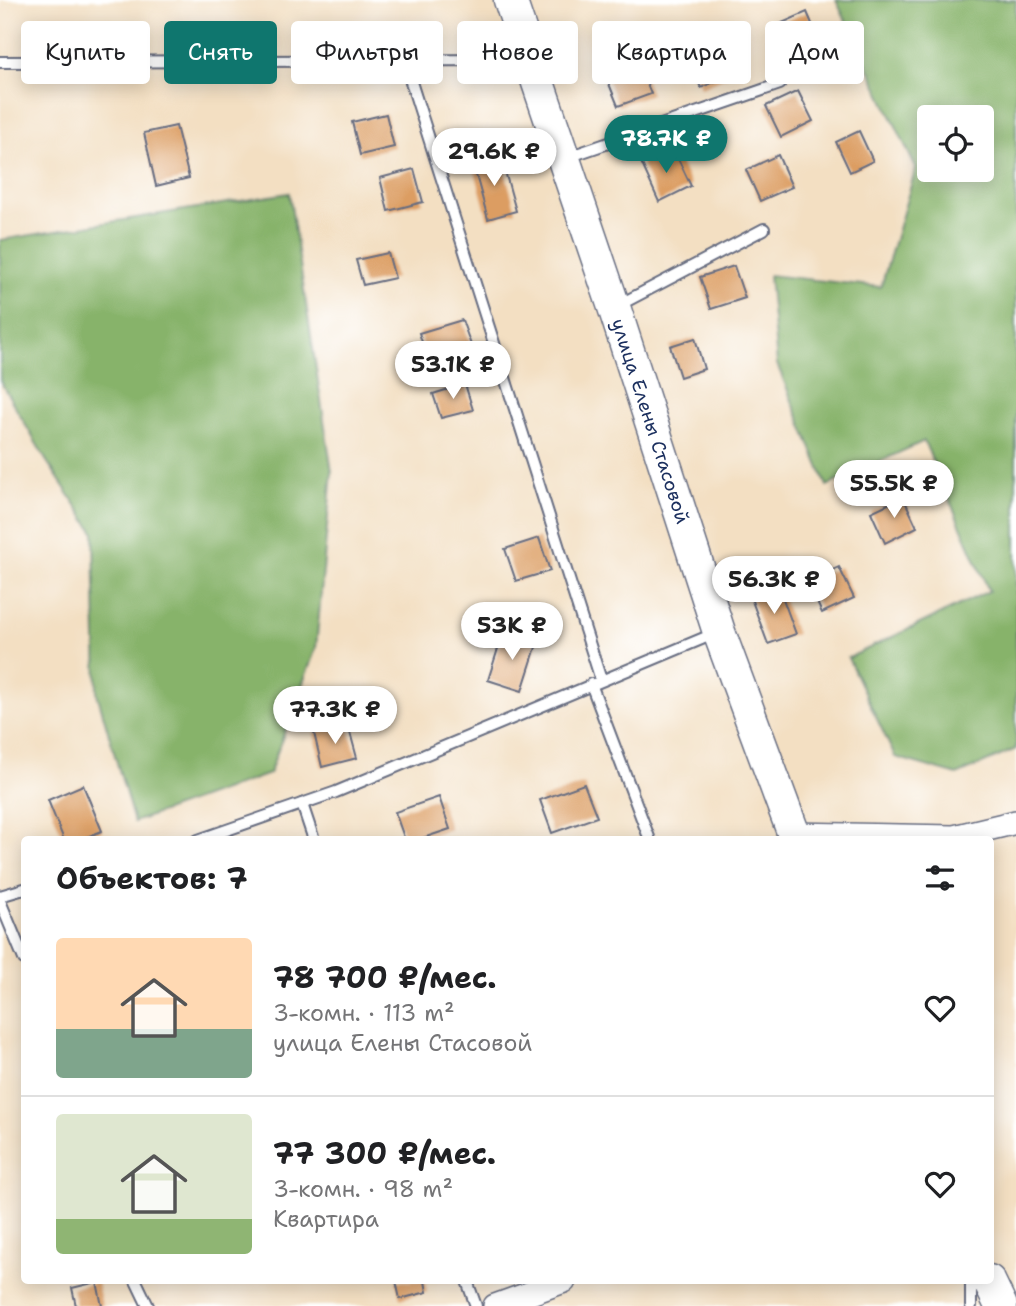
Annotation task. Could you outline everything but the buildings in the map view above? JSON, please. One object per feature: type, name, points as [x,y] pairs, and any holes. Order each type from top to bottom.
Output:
[{"type":"main road","name":"улица Елены Стасовой","points":[[510,0],[517,21]]},
{"type":"main road","name":"улица Елены Стасовой","points":[[537,84],[614,307],[719,632],[794,836]]},
{"type":"main road","points":[[990,1284],[1001,1306]]},
{"type":"street","points":[[958,836],[1016,822]]},
{"type":"street","points":[[495,1306],[556,1284]]},
{"type":"lane","points":[[0,62],[291,63]]},
{"type":"lane","points":[[411,84],[596,682],[649,836]]},
{"type":"lane","points":[[563,159],[780,84]]},
{"type":"lane","points":[[614,307],[764,229]]},
{"type":"lane","points":[[210,836],[302,804],[719,632]]},
{"type":"lane","points":[[302,804],[313,836]]},
{"type":"lane","points":[[21,890],[0,898],[21,952]]},
{"type":"lane","points":[[137,1284],[148,1306]]},
{"type":"lane","points":[[468,1284],[475,1306]]},
{"type":"lane","points":[[971,1284],[971,1306]]},
{"type":"green space","points":[[836,0],[1016,0],[1016,749],[957,775],[895,757],[848,658],[989,591],[924,441],[827,486],[777,364],[769,275],[881,287],[916,168],[864,59],[864,21],[846,21]]},
{"type":"green space","points":[[289,193],[332,472],[316,648],[269,774],[134,822],[97,693],[94,532],[46,460],[0,381],[0,240]]}]
